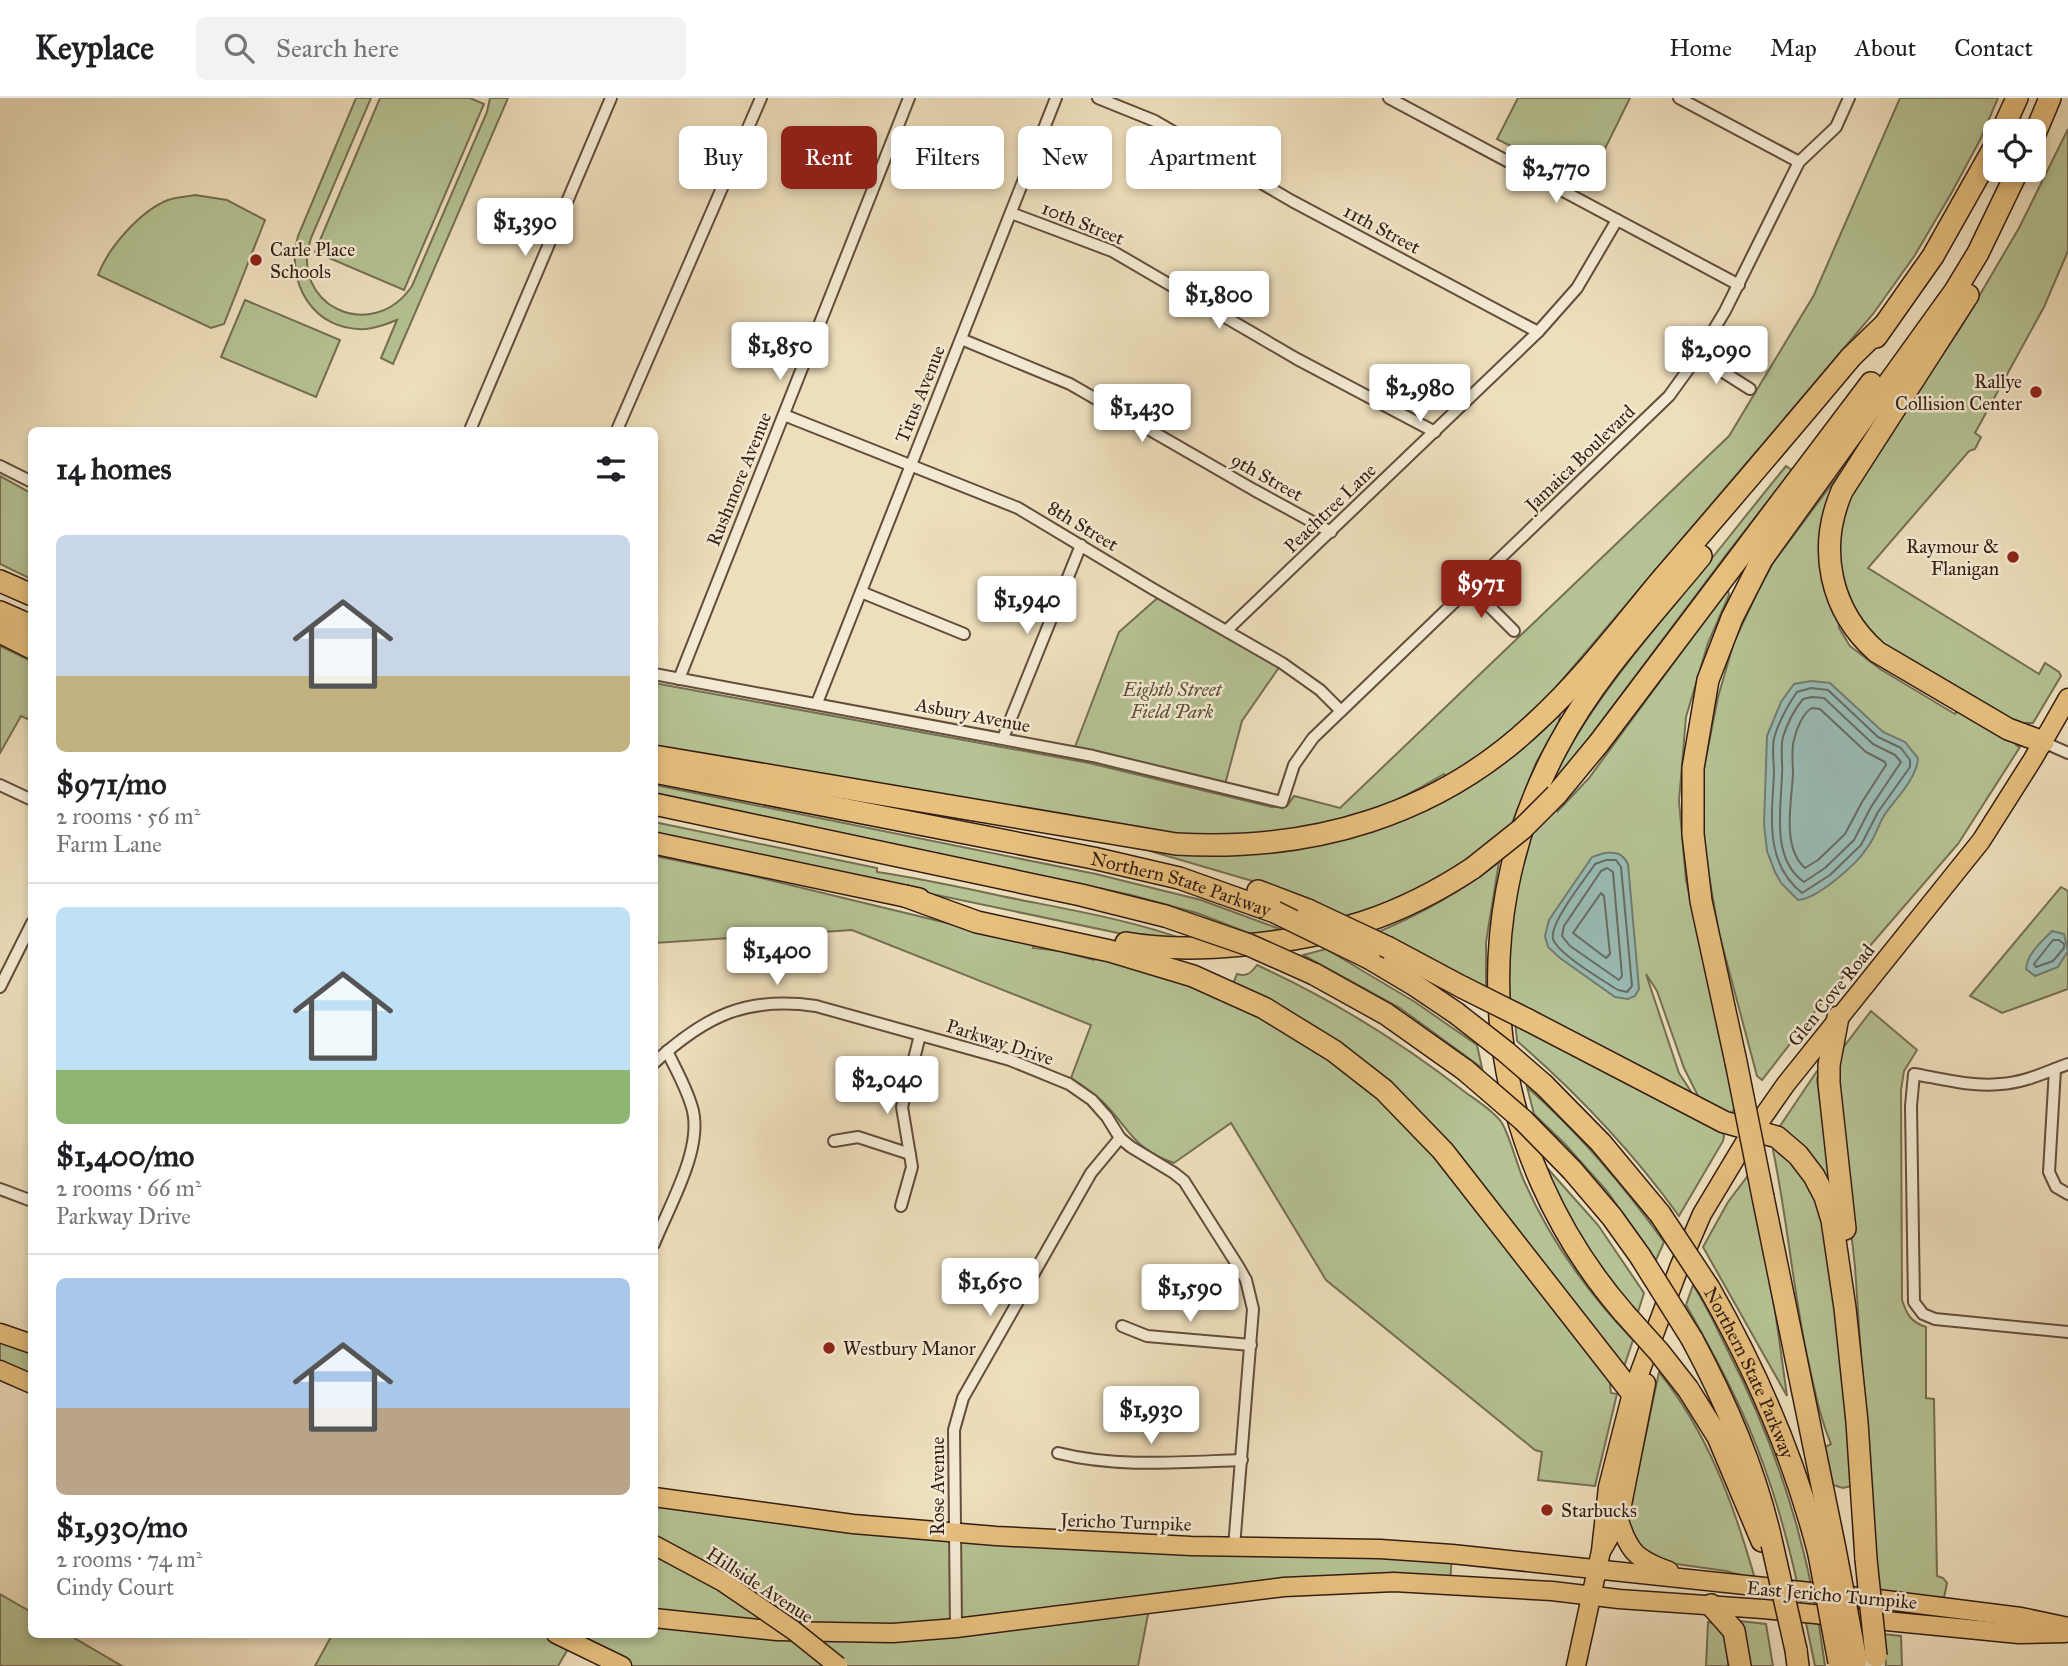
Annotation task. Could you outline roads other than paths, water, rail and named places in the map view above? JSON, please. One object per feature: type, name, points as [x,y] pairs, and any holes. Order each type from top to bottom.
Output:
[{"type":"highway","points":[[2007,119],[2017,98]]},
{"type":"highway","points":[[1797,1658],[1784,1592],[1768,1544],[1718,1437],[1688,1389],[1589,1268],[1563,1228],[1533,1165],[1514,1108],[1502,1044],[1498,996],[1502,920],[1513,861],[1539,786],[1557,747],[1580,708],[1626,647],[1859,363],[1933,256],[1983,167]]},
{"type":"highway","points":[[1858,1662],[1827,1552],[1763,1197],[1701,901],[1693,834],[1693,768],[1708,680],[1732,618],[1762,559],[1949,300],[1978,253],[2012,182]]},
{"type":"highway","points":[[2025,182],[2020,198],[1981,272],[1930,356],[1847,482],[1834,513],[1829,550],[1831,574],[1839,602],[1855,629],[1870,646],[1892,663],[2008,729],[2043,742]]},
{"type":"highway","points":[[658,844],[1115,941],[1183,950],[1278,943],[1361,925],[1415,902],[1473,868],[1522,828],[1556,795],[1600,743],[1934,300],[2007,193]]},
{"type":"highway","points":[[658,757],[1176,844],[1230,846],[1276,843],[1327,834],[1369,822],[1413,805],[1454,784],[1496,756],[1536,722],[1584,671],[1851,357],[1883,326]]},
{"type":"highway","points":[[0,580],[28,593]]},
{"type":"highway","points":[[0,612],[28,624]]},
{"type":"highway","points":[[0,632],[28,646]]},
{"type":"highway","name":"Northern State Parkway","points":[[658,773],[1093,858],[1178,878],[1276,912],[1368,958],[1416,986],[1456,1013],[1544,1086],[1601,1143],[1660,1214],[1709,1288],[1738,1340],[1774,1419],[1827,1552]]},
{"type":"highway","name":"Northern State Parkway","points":[[658,805],[1081,895],[1165,916],[1249,945],[1314,974],[1395,1020],[1465,1070],[1523,1120],[1572,1170],[1640,1255],[1692,1339],[1716,1384],[1742,1444],[1764,1507],[1768,1544]]},
{"type":"highway","points":[[1178,878],[1260,892],[1308,910],[1390,948],[1724,1122],[1772,1135],[1791,1148],[1806,1165],[1820,1186],[1832,1220],[1857,1422],[1866,1559],[1858,1662]]},
{"type":"highway","points":[[905,896],[977,922],[1110,951],[1193,976],[1265,1008],[1326,1045],[1384,1090],[1436,1143],[1632,1393]]},
{"type":"highway","points":[[1838,1017],[1829,1073],[1848,1250],[1845,1308]]},
{"type":"highway","points":[[1711,1605],[1734,1631],[1740,1666]]},
{"type":"main road","name":"Glen Cove Road","points":[[1576,1666],[1601,1551],[1605,1502],[1632,1393],[1676,1274],[1702,1214],[1753,1130],[1838,1017],[1973,852],[2068,698]]},
{"type":"main road","points":[[0,1333],[28,1343]]},
{"type":"main road","name":"Glen Cove Road","points":[[1601,1551],[1619,1520],[1655,1334]]},
{"type":"main road","points":[[0,1370],[28,1382]]},
{"type":"main road","name":"Jericho Turnpike","points":[[658,1498],[765,1513],[1053,1540],[1234,1547],[1390,1549],[1597,1569]]},
{"type":"main road","points":[[1619,1520],[1626,1543],[1636,1556],[1688,1579]]},
{"type":"main road","name":"Hillside Avenue","points":[[658,1547],[723,1582],[771,1614],[838,1666]]},
{"type":"main road","name":"East Jericho Turnpike","points":[[1597,1569],[2021,1617],[2068,1627]]},
{"type":"main road","points":[[658,1619],[709,1626],[801,1632],[883,1633],[956,1628],[1325,1584],[1423,1583],[1592,1595]]},
{"type":"main road","name":"East Jericho Turnpike","points":[[1592,1595],[2019,1634],[2068,1633]]},
{"type":"main road","points":[[564,1638],[622,1666]]},
{"type":"street","points":[[471,427],[611,98]]},
{"type":"street","points":[[618,427],[761,98]]},
{"type":"street","name":"Rushmore Avenue","points":[[679,679],[909,98]]},
{"type":"street","name":"Titus Avenue","points":[[817,704],[1056,98]]},
{"type":"street","name":"11th Street","points":[[1098,98],[1155,121],[1292,201],[1538,332]]},
{"type":"street","points":[[1389,98],[1739,285]]},
{"type":"street","points":[[1679,98],[1799,162]]},
{"type":"street","name":"Jamaica Boulevard","points":[[1282,802],[1290,774],[1304,749],[1669,396],[1698,356],[1739,285],[1799,162],[1836,127],[1849,98]]},
{"type":"street","name":"10th Street","points":[[1011,213],[1112,251],[1297,359],[1434,432]]},
{"type":"street","name":"Peachtree Lane","points":[[1227,631],[1563,306],[1582,281],[1616,220]]},
{"type":"street","name":"9th Street","points":[[961,339],[1070,384],[1331,531]]},
{"type":"street","points":[[1698,356],[1750,389]]},
{"type":"street","name":"8th Street","points":[[784,415],[1018,508],[1298,673],[1341,711]]},
{"type":"street","points":[[0,466],[28,480]]},
{"type":"street","points":[[1003,738],[1081,545]]},
{"type":"street","points":[[1470,587],[1514,631]]},
{"type":"street","points":[[861,592],[964,634]]},
{"type":"street","name":"Asbury Avenue","points":[[658,675],[1093,756],[1282,802]]},
{"type":"street","points":[[2043,742],[2068,753]]},
{"type":"street","points":[[0,785],[28,798]]},
{"type":"street","points":[[0,987],[28,931]]},
{"type":"street","name":"Parkway Drive","points":[[658,1059],[694,1029],[728,1012],[758,1004],[816,1006],[1010,1060],[1069,1084],[1092,1100],[1120,1138],[1174,1173],[1191,1190],[1246,1280],[1253,1309],[1234,1547]]},
{"type":"street","points":[[901,1206],[912,1167],[902,1107],[920,1035]]},
{"type":"street","points":[[658,1234],[690,1155],[695,1129],[689,1096],[667,1051]]},
{"type":"street","points":[[2068,1064],[2019,1081],[2001,1084],[1977,1084],[1914,1074],[1911,1106],[1914,1301],[1923,1314],[1935,1319],[2068,1332]]},
{"type":"street","points":[[2055,1069],[2049,1171],[2056,1187],[2068,1194]]},
{"type":"street","points":[[834,1141],[858,1137],[910,1154]]},
{"type":"street","name":"Rose Avenue","points":[[956,1628],[954,1430],[963,1398],[1091,1173],[1120,1138]]},
{"type":"street","points":[[0,1189],[28,1199]]},
{"type":"street","points":[[1122,1326],[1147,1336],[1251,1345]]},
{"type":"street","points":[[1058,1453],[1085,1460],[1242,1460]]},
{"type":"water","points":[[1811,681],[1830,683],[1883,732],[1905,742],[1918,758],[1910,780],[1885,814],[1862,855],[1825,888],[1798,900],[1781,883],[1767,851],[1764,824],[1767,736],[1781,702],[1794,684]]},
{"type":"water","points":[[1604,853],[1619,854],[1628,864],[1639,989],[1635,996],[1628,999],[1615,997],[1560,958],[1548,947],[1545,936],[1549,920],[1592,857]]},
{"type":"water","points":[[2052,931],[2064,934],[2068,951],[2058,967],[2035,976],[2026,969],[2029,958]]},
{"type":"place","name":"Carle Place Schools","points":[[256,260]]},
{"type":"place","name":"Rallye Collision Center","points":[[2036,392]]},
{"type":"place","name":"Raymour & Flanigan","points":[[2013,557]]},
{"type":"place","name":"Westbury Manor","points":[[829,1348]]},
{"type":"place","name":"Starbucks","points":[[1547,1510]]},
{"type":"park label","name":"Eighth Street Field Park","points":[[1172,700]]}]
